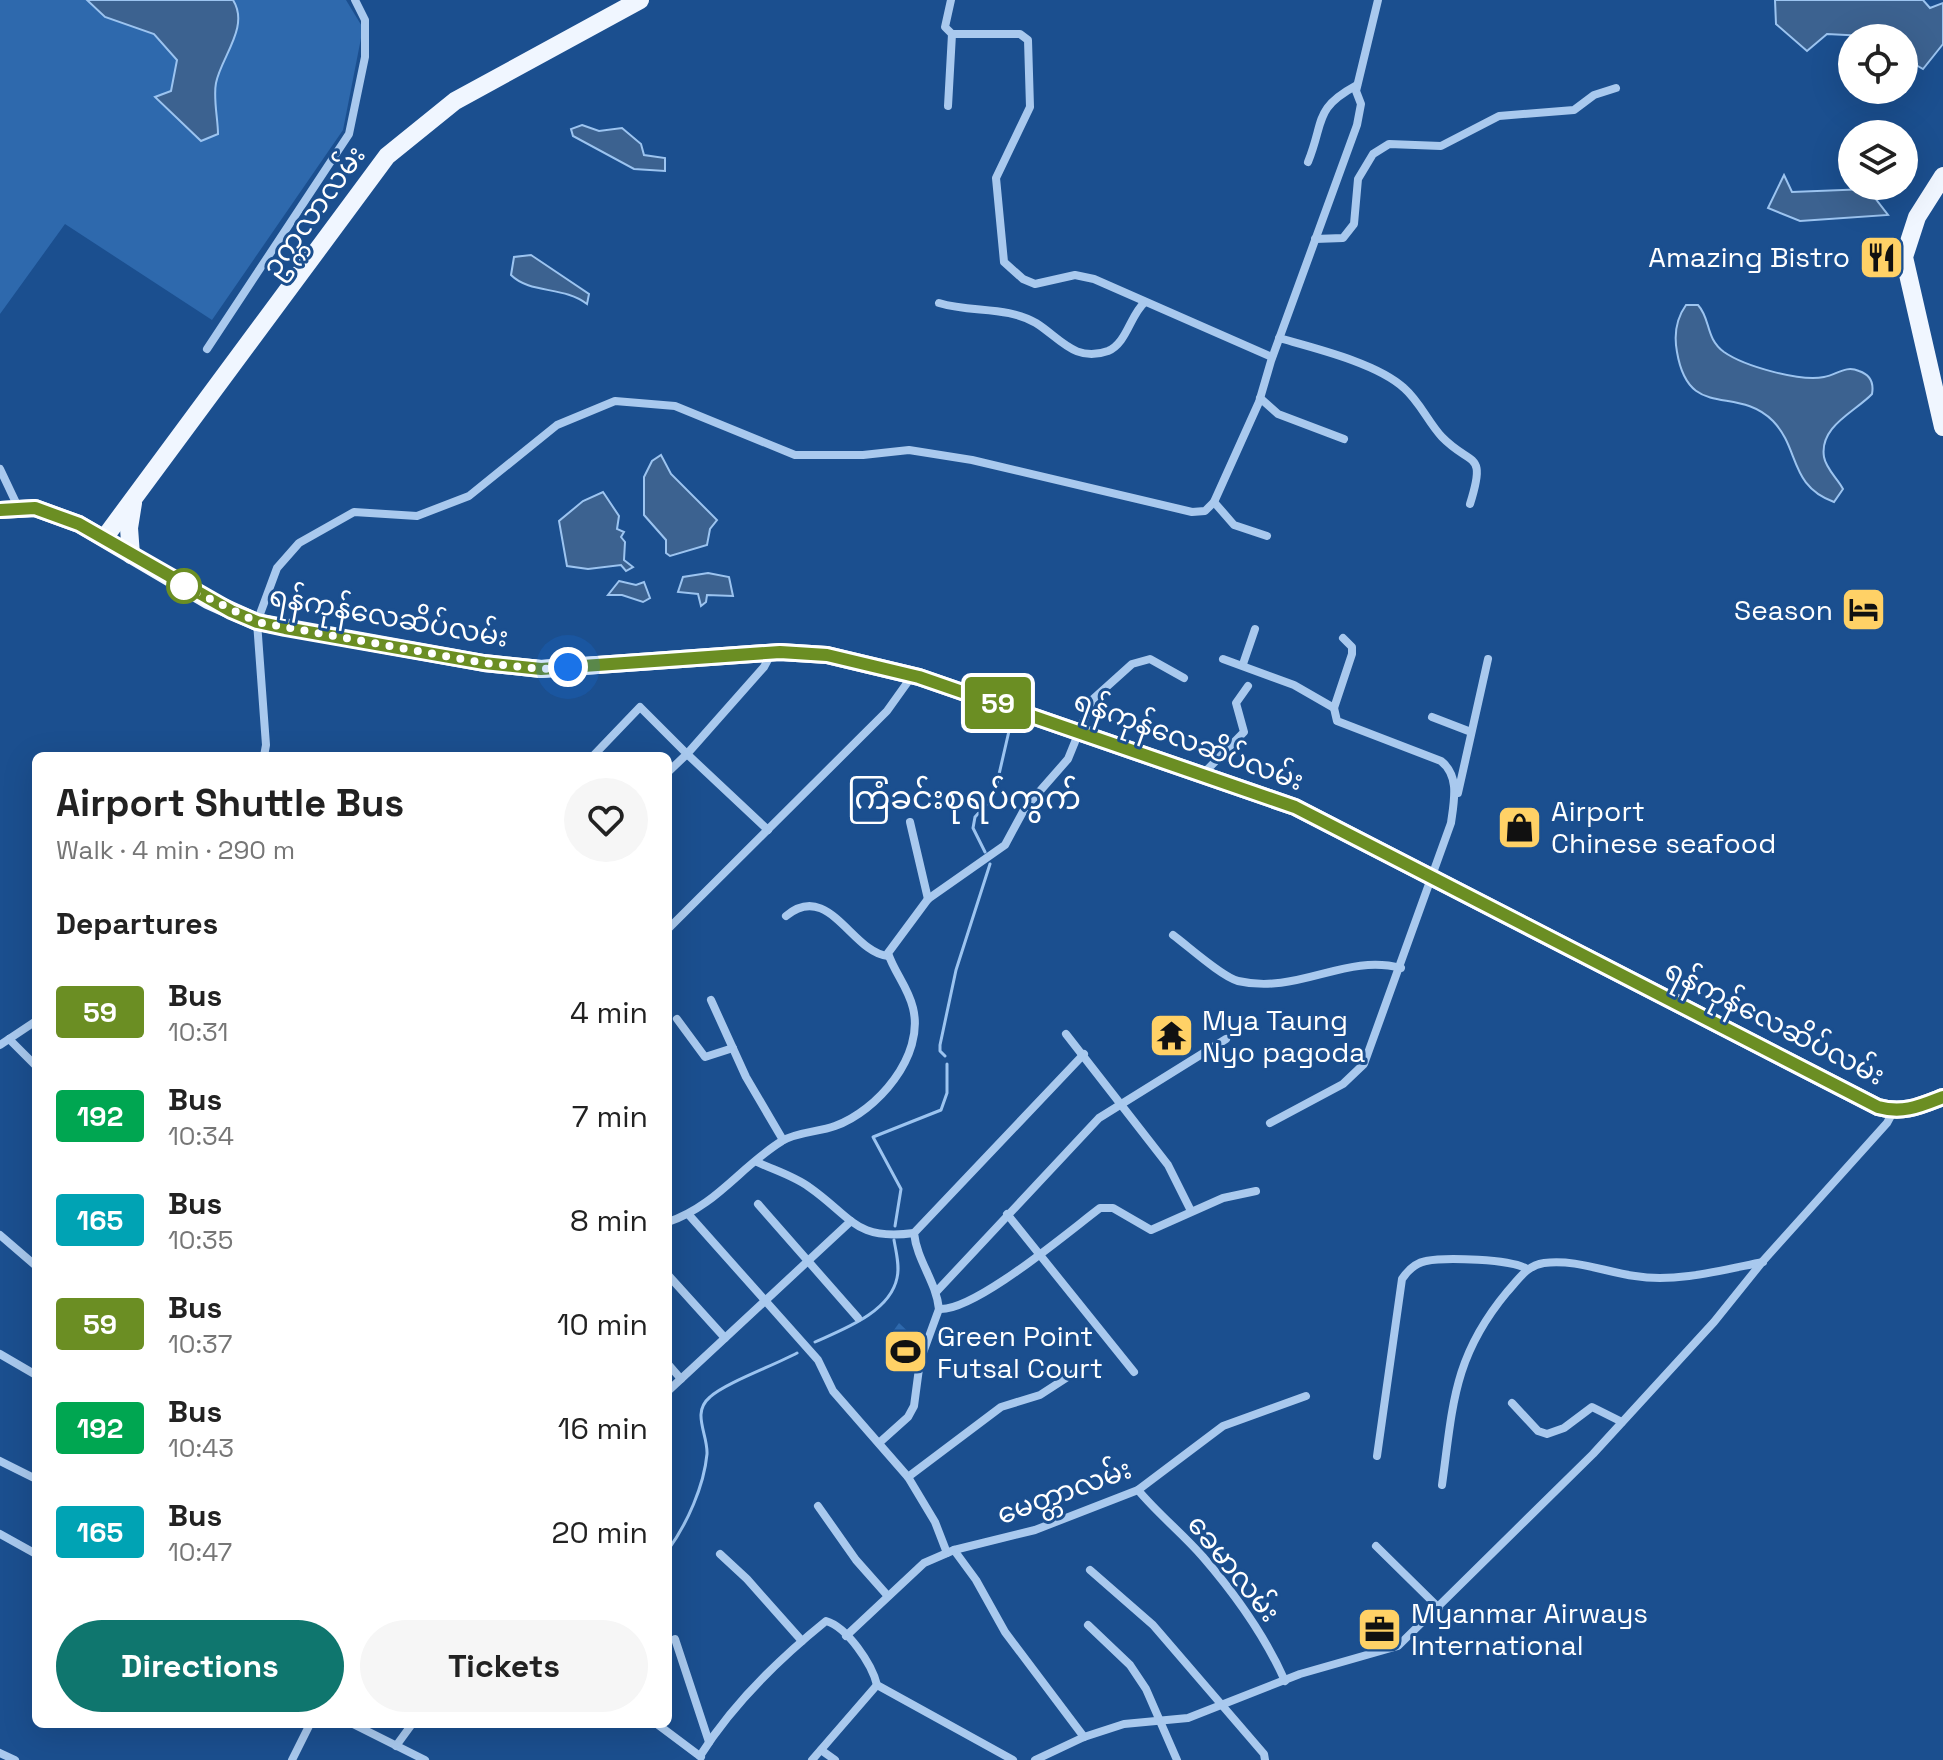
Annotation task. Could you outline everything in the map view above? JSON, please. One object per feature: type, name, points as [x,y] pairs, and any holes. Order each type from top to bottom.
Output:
[{"type":"main road","name":"ဥက္ကလာလမ်း","points":[[105,537],[387,156],[455,101],[640,0]]},
{"type":"main road","points":[[1942,177],[1917,217],[1904,257],[1943,427]]},
{"type":"main road","points":[[79,524],[130,505],[131,555]]},
{"type":"main road","name":"ရန်ကုန်လေဆိပ်လမ်း","points":[[9,509],[35,508],[79,524],[208,600],[257,622],[484,663],[541,669],[771,653],[827,655],[912,675],[1295,807],[1811,1073],[1893,1112],[1909,1110],[1943,1097]]},
{"type":"street","points":[[207,349],[349,134],[365,57],[365,20],[355,0]]},
{"type":"street","points":[[951,0],[945,27],[952,34],[1020,34],[1028,40],[1030,107],[996,178],[1004,262],[1028,282],[1085,276],[1272,357]]},
{"type":"street","points":[[265,752],[257,622],[277,568],[299,543],[354,512],[417,516],[469,496],[557,425],[615,401],[675,406],[795,455],[863,455],[909,450],[972,460],[1192,512],[1205,511],[1214,502],[1260,398],[1272,357],[1357,125],[1361,104],[1357,85],[1378,0]]},
{"type":"street","points":[[948,106],[952,34]]},
{"type":"street","points":[[1308,162],[1319,134],[1319,117],[1332,99],[1357,85]]},
{"type":"street","points":[[1315,239],[1343,238],[1354,224],[1358,179],[1373,154],[1389,144],[1441,146],[1478,130],[1499,116],[1574,110],[1594,95],[1616,88]]},
{"type":"street","points":[[939,303],[968,311],[1020,316],[1036,323],[1073,351],[1088,354],[1110,350],[1145,302]]},
{"type":"street","points":[[1279,338],[1342,357],[1402,386],[1440,435],[1476,464],[1478,471],[1470,504]]},
{"type":"street","points":[[1260,398],[1278,414],[1344,439]]},
{"type":"street","points":[[0,469],[9,509]]},
{"type":"street","points":[[1214,502],[1234,525],[1267,536]]},
{"type":"street","points":[[1243,664],[1255,629]]},
{"type":"street","points":[[1343,638],[1352,647],[1352,654],[1334,708],[1337,721],[1441,761],[1451,769],[1453,808]]},
{"type":"street","points":[[672,768],[764,667],[771,653]]},
{"type":"street","points":[[888,956],[928,899],[1005,845],[1025,808],[1068,759],[1092,700],[1132,664],[1150,659],[1184,678]]},
{"type":"street","points":[[1223,659],[1243,664],[1334,708]]},
{"type":"street","points":[[1270,1123],[1356,1075],[1364,1064],[1433,876],[1453,808],[1488,659]]},
{"type":"street","points":[[672,925],[887,711],[912,675]]},
{"type":"street","points":[[1202,775],[1244,732],[1236,703],[1248,686]]},
{"type":"street","points":[[597,752],[640,707],[768,830]]},
{"type":"street","points":[[1432,717],[1471,732]]},
{"type":"street","points":[[910,822],[928,899]]},
{"type":"street","points":[[672,1221],[689,1215],[717,1196],[783,1140],[837,1126],[873,1105],[902,1067],[912,1046],[914,1012],[904,980],[888,956],[879,954],[840,922],[811,906],[797,907],[786,916]]},
{"type":"street","points":[[1173,935],[1236,981],[1290,983],[1326,976],[1355,963],[1380,962],[1401,968]]},
{"type":"street","points":[[711,1000],[783,1140]]},
{"type":"street","points":[[677,1019],[705,1057],[733,1048]]},
{"type":"street","points":[[0,1045],[32,1024]]},
{"type":"street","points":[[1066,1034],[1168,1165],[1191,1211]]},
{"type":"street","points":[[9,1039],[32,1062]]},
{"type":"street","points":[[937,1291],[1099,1118],[1226,1039]]},
{"type":"street","points":[[757,1162],[806,1184],[865,1232],[887,1237],[914,1233],[1084,1054]]},
{"type":"street","points":[[1035,1760],[1084,1737],[1124,1724],[1188,1718],[1285,1681],[1385,1653],[1413,1634],[1622,1422],[1714,1322],[1763,1261],[1880,1131],[1893,1112]]},
{"type":"street","points":[[939,1309],[953,1310],[986,1293],[1100,1208],[1113,1208],[1151,1230],[1223,1198],[1256,1191]]},
{"type":"street","points":[[758,1204],[858,1318]]},
{"type":"street","points":[[1007,1214],[1134,1372]]},
{"type":"street","points":[[689,1215],[818,1360],[833,1391],[908,1477],[950,1551],[976,1580],[1005,1632],[1084,1737]]},
{"type":"street","points":[[672,1387],[851,1221]]},
{"type":"street","points":[[879,1443],[908,1417],[914,1406],[920,1361],[939,1309],[937,1291],[921,1265],[914,1233]]},
{"type":"street","points":[[0,1235],[32,1263]]},
{"type":"street","points":[[1377,1456],[1402,1279],[1407,1271],[1427,1260],[1514,1263],[1527,1269]]},
{"type":"street","points":[[1442,1485],[1456,1381],[1468,1349],[1485,1319],[1527,1269],[1541,1263],[1569,1262],[1638,1277],[1716,1271],[1763,1261]]},
{"type":"street","points":[[672,1279],[725,1338]]},
{"type":"street","points":[[0,1354],[32,1373]]},
{"type":"street","points":[[672,1369],[681,1379]]},
{"type":"street","points":[[908,1477],[1001,1407],[1040,1395],[1077,1371]]},
{"type":"street","name":"မေတ္တာလမ်း","points":[[846,1636],[924,1563],[950,1551],[1035,1530],[1138,1490],[1223,1426],[1306,1396]]},
{"type":"street","points":[[1512,1403],[1538,1431],[1547,1434],[1564,1428],[1592,1407],[1622,1422]]},
{"type":"street","points":[[0,1461],[32,1477]]},
{"type":"street","name":"ခေမာလမ်း","points":[[1138,1490],[1221,1580],[1271,1649],[1285,1681]]},
{"type":"street","points":[[818,1506],[856,1560],[887,1595]]},
{"type":"street","points":[[0,1534],[32,1552]]},
{"type":"street","points":[[1376,1546],[1439,1608]]},
{"type":"street","points":[[720,1554],[747,1579],[802,1641]]},
{"type":"street","points":[[1090,1570],[1153,1625],[1264,1754],[1265,1760]]},
{"type":"street","points":[[662,1728],[701,1758],[719,1726],[802,1641],[826,1621],[846,1636],[867,1662],[877,1685],[1013,1760]]},
{"type":"street","points":[[1088,1625],[1130,1665],[1146,1689],[1177,1760]]},
{"type":"street","points":[[675,1639],[709,1742]]},
{"type":"street","points":[[812,1760],[877,1685]]},
{"type":"street","points":[[292,1760],[308,1728]]},
{"type":"street","points":[[361,1728],[425,1760]]},
{"type":"street","points":[[396,1746],[409,1728]]},
{"type":"street","points":[[821,1750],[835,1760]]},
{"type":"street","points":[[0,1753],[15,1760]]},
{"type":"shaded area","points":[[0,0],[346,0],[363,28],[343,130],[212,320],[65,224],[0,314]]},
{"type":"shaded area","points":[[87,0],[233,0],[237,10],[236,31],[215,89],[218,134],[201,141],[155,97],[171,91],[177,60],[154,34],[105,17]]},
{"type":"shaded area","points":[[1775,0],[1923,0],[1930,8],[1943,3],[1943,44],[1923,69],[1918,66],[1918,24],[1838,24],[1838,35],[1827,34],[1807,51],[1776,24]]},
{"type":"shaded area","points":[[582,125],[599,131],[622,128],[641,144],[644,155],[665,158],[665,171],[634,169],[573,136],[571,129]]},
{"type":"shaded area","points":[[1784,175],[1792,192],[1838,190],[1838,200],[1876,200],[1888,215],[1800,221],[1768,208]]},
{"type":"shaded area","points":[[531,255],[589,294],[587,304],[578,298],[528,285],[511,275],[514,257]]},
{"type":"shaded area","points":[[1686,305],[1698,305],[1718,347],[1745,363],[1801,377],[1824,377],[1849,369],[1869,377],[1872,394],[1833,428],[1824,446],[1825,461],[1843,489],[1834,502],[1809,487],[1782,432],[1773,421],[1759,410],[1703,395],[1692,387],[1683,374],[1676,346],[1678,322]]},
{"type":"shaded area","points":[[661,455],[671,474],[717,520],[710,529],[707,545],[670,556],[666,553],[666,540],[644,515],[644,477],[652,461]]},
{"type":"shaded area","points":[[603,492],[619,516],[617,529],[624,532],[621,537],[625,542],[624,560],[633,567],[626,571],[621,565],[588,569],[567,566],[559,521],[583,501]]},
{"type":"shaded area","points":[[708,573],[729,577],[733,596],[707,595],[706,602],[701,606],[698,594],[678,592],[683,577]]},
{"type":"shaded area","points":[[619,581],[636,585],[644,582],[650,598],[643,602],[622,595],[608,595]]},
{"type":"shaded area","name":"Green Point Futsal Court","points":[[899,1323],[918,1341],[910,1363],[886,1341]]},
{"type":"waterway","points":[[985,852],[973,828],[975,817],[994,796],[1009,731]]},
{"type":"waterway","points":[[945,1056],[940,1051],[940,1045],[956,970],[990,864]]},
{"type":"waterway","points":[[895,1226],[901,1189],[873,1137],[941,1110],[947,1093],[947,1064]]},
{"type":"waterway","points":[[815,1342],[864,1318],[885,1301],[893,1290],[898,1273],[894,1240]]},
{"type":"waterway","points":[[672,1544],[688,1517],[702,1479],[707,1454],[701,1417],[704,1403],[727,1386],[797,1353]]},
{"type":"bus line","name":"59","points":[[0,510],[35,508],[55,514],[105,537],[208,600],[257,622],[285,628],[484,663],[541,669],[780,652],[827,655],[919,677],[1029,712],[1295,807],[1878,1107],[1893,1112],[1909,1110],[1943,1097]]},
{"type":"place","name":"Amazing Bistro","points":[[1881,257]]},
{"type":"place","name":"Season","points":[[1864,610]]},
{"type":"place","name":"Airport Chinese seafood","points":[[1520,827]]},
{"type":"place","name":"Mya Taung Nyo pagoda","points":[[1171,1036]]},
{"type":"place","name":"Green Point Futsal Court","points":[[906,1352]]},
{"type":"place","name":"Myanmar Airways International","points":[[1380,1629]]},
{"type":"district","name":"ကြံခင်းစုရပ်ကွက်","points":[[964,798]]},
{"type":"route","points":[[184,586],[257,622],[484,663],[541,669],[568,667]]}]
